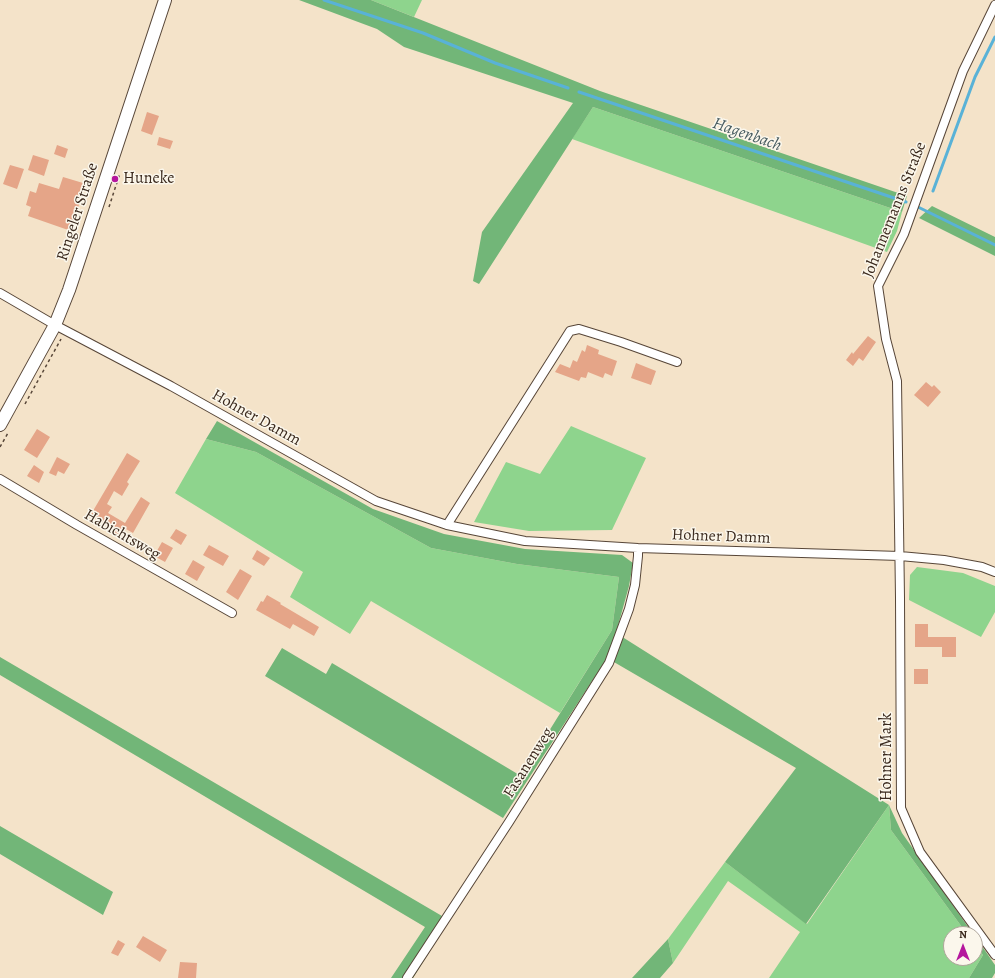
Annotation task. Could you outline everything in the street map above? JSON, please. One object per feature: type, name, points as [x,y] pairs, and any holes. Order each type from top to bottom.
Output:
[{"type":"street","name":"Ringeler Straße","points":[[0,425],[55,325],[79,262],[165,0]]},
{"type":"street","name":"Johannemanns Straße","points":[[900,556],[897,381],[886,339],[878,286],[904,234],[964,71],[995,5]]},
{"type":"street","name":"Hohner Damm","points":[[0,293],[55,325],[171,386],[376,501],[447,525],[526,541],[638,548],[900,556],[944,560],[982,567],[995,572]]},
{"type":"street","points":[[447,525],[570,331],[579,329],[677,362]]},
{"type":"street","name":"Habichtsweg","points":[[0,479],[77,525],[232,613]]},
{"type":"street","name":"Fasanenweg","points":[[407,978],[509,822],[610,663],[629,609],[635,585],[638,548]]},
{"type":"street","name":"Hohner Mark","points":[[900,556],[901,808],[920,852],[995,955]]},
{"type":"green space","points":[[299,0],[371,0],[600,91],[907,196],[902,212],[593,107],[479,284],[473,281],[482,232],[573,103],[404,47],[377,29]]},
{"type":"green space","points":[[371,0],[422,0],[414,17]]},
{"type":"green space","points":[[593,107],[902,212],[897,231],[887,252],[572,139]]},
{"type":"green space","points":[[932,206],[995,237],[995,256],[919,218]]},
{"type":"green space","points":[[217,421],[373,509],[444,534],[525,549],[622,555],[633,563],[629,586],[616,633],[889,805],[806,924],[725,862],[796,768],[607,658],[503,818],[265,676],[282,648],[326,674],[332,663],[521,776],[612,630],[619,577],[517,564],[431,548],[256,452],[206,439]]},
{"type":"green space","points":[[571,426],[646,458],[612,530],[529,531],[474,522],[506,462],[540,474]]},
{"type":"green space","points":[[206,439],[256,452],[431,548],[517,564],[619,577],[612,630],[560,713],[371,601],[350,634],[290,597],[303,572],[175,493]]},
{"type":"green space","points":[[917,567],[963,573],[995,586],[995,612],[981,637],[909,600],[910,575]]},
{"type":"green space","points":[[0,657],[442,916],[447,924],[413,978],[391,978],[425,927],[0,675]]},
{"type":"green space","points":[[889,805],[891,830],[961,926],[943,926],[943,966],[976,966],[969,978],[769,978],[800,932],[728,881],[673,963],[668,939],[725,862],[807,924]]},
{"type":"green space","points":[[889,805],[902,833],[967,926],[961,926],[891,830]]},
{"type":"green space","points":[[0,826],[113,892],[103,915],[0,854]]},
{"type":"green space","points":[[668,939],[673,963],[660,978],[632,978]]},
{"type":"green space","points":[[983,948],[995,965],[995,973],[992,978],[969,978],[976,966],[983,966]]},
{"type":"building","points":[[147,112],[159,116],[152,135],[141,131]]},
{"type":"building","points":[[159,137],[173,141],[170,149],[157,145]]},
{"type":"building","points":[[57,145],[68,149],[65,158],[54,154]]},
{"type":"building","points":[[33,155],[49,160],[44,176],[28,170]]},
{"type":"building","points":[[10,165],[24,169],[17,189],[3,184]]},
{"type":"building","points":[[63,177],[83,183],[78,197],[81,198],[71,231],[28,216],[31,207],[26,205],[30,191],[36,193],[39,183],[59,189]]},
{"type":"building","points":[[868,336],[876,342],[863,361],[859,358],[853,366],[846,360]]},
{"type":"building","points":[[587,345],[599,350],[598,354],[617,361],[612,376],[605,373],[603,378],[588,372],[586,378],[581,377],[579,381],[555,372],[560,364],[570,368],[573,360],[577,362],[582,350],[585,352]]},
{"type":"building","points":[[636,363],[656,371],[651,385],[631,378]]},
{"type":"building","points":[[926,382],[932,387],[934,385],[941,392],[928,407],[914,395]]},
{"type":"building","points":[[37,429],[50,437],[37,458],[24,450]]},
{"type":"building","points":[[127,453],[140,461],[127,482],[129,484],[122,496],[114,491],[107,504],[112,507],[108,513],[125,523],[141,497],[150,503],[133,533],[126,529],[121,537],[112,532],[113,529],[90,516]]},
{"type":"building","points":[[57,457],[70,464],[64,474],[58,471],[56,476],[49,473]]},
{"type":"building","points":[[34,465],[44,472],[39,483],[27,476]]},
{"type":"building","points":[[176,529],[187,535],[181,545],[170,538]]},
{"type":"building","points":[[162,542],[173,548],[165,562],[154,556]]},
{"type":"building","points":[[209,545],[229,556],[223,566],[203,555]]},
{"type":"building","points":[[257,550],[270,558],[264,566],[252,559]]},
{"type":"building","points":[[193,560],[205,567],[197,581],[185,574]]},
{"type":"building","points":[[240,569],[252,576],[238,600],[226,592]]},
{"type":"building","points":[[267,595],[319,627],[314,636],[293,624],[290,629],[256,610],[261,601],[263,602]]},
{"type":"building","points":[[915,624],[928,624],[928,637],[956,637],[956,657],[942,657],[942,647],[915,647]]},
{"type":"building","points":[[914,669],[928,669],[928,684],[914,684]]},
{"type":"building","points":[[143,936],[167,950],[160,962],[136,947]]},
{"type":"building","points":[[118,940],[125,944],[118,956],[111,953]]},
{"type":"building","points":[[180,962],[197,963],[196,978],[178,978]]},
{"type":"waterway","name":"Hagenbach","points":[[324,0],[423,33],[495,63],[568,88]]},
{"type":"waterway","points":[[933,191],[975,77],[995,37]]},
{"type":"waterway","name":"Hagenbach","points":[[579,92],[906,202]]},
{"type":"waterway","name":"Hagenbach","points":[[918,207],[995,245]]},
{"type":"place","name":"Huneke","points":[[115,179]]}]
